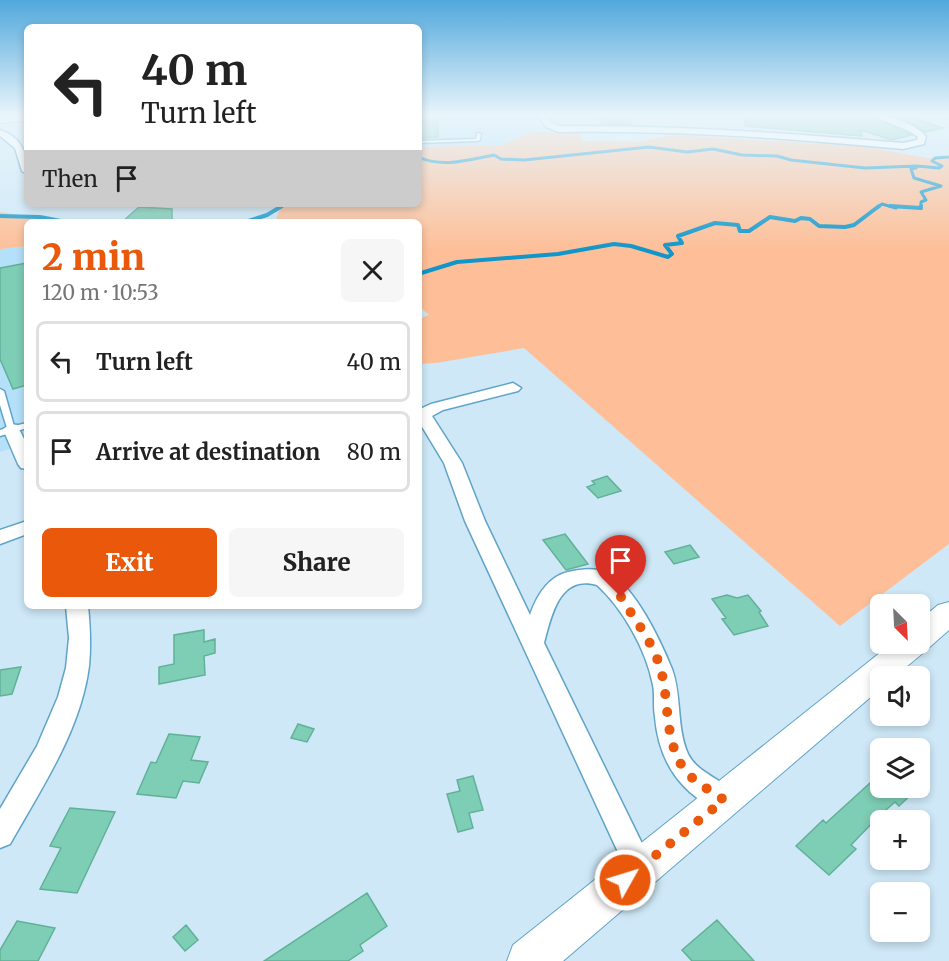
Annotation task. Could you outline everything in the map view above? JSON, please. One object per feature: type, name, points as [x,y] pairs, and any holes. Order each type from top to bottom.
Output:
[{"type":"street","points":[[513,388],[437,407],[423,414],[453,464],[475,521],[640,868]]},
{"type":"street","points":[[13,429],[24,456]]},
{"type":"street","points":[[0,537],[24,528]]},
{"type":"street","points":[[533,644],[547,600],[557,584],[574,577],[591,576],[604,580],[621,597],[658,658],[665,684],[666,712],[674,749],[685,771],[724,800]]},
{"type":"street","points":[[0,835],[70,702],[78,676],[82,641],[77,609]]},
{"type":"street","points":[[930,629],[949,613]]},
{"type":"street","points":[[529,961],[900,654]]},
{"type":"lane","points":[[0,391],[13,429]]},
{"type":"shaded area","points":[[422,160],[949,160],[949,544],[883,594],[870,594],[870,603],[840,626],[524,348],[422,364],[422,318],[429,315],[422,309],[422,219],[276,219],[281,207],[422,207]]},
{"type":"shaded area","points":[[0,212],[41,219],[24,219],[24,246],[0,249]]},
{"type":"shaded area","points":[[24,246],[24,444],[0,452],[0,249]]},
{"type":"building","points":[[139,207],[172,209],[172,219],[125,219]]},
{"type":"building","points":[[24,264],[24,386],[13,389],[0,359],[0,268]]},
{"type":"building","points":[[607,476],[621,491],[598,498],[587,487],[595,484],[592,481]]},
{"type":"building","points":[[565,534],[588,564],[566,570],[543,540]]},
{"type":"building","points":[[690,545],[699,557],[674,564],[665,552]]},
{"type":"building","points":[[727,595],[737,598],[748,595],[761,611],[759,612],[768,626],[734,635],[722,619],[726,618],[712,599]]},
{"type":"building","points":[[204,630],[204,642],[215,639],[215,653],[204,656],[205,675],[159,684],[159,667],[174,664],[174,635]]},
{"type":"building","points":[[21,667],[12,694],[0,696],[0,670]]},
{"type":"building","points":[[298,724],[314,729],[307,742],[291,738]]},
{"type":"building","points":[[169,734],[200,737],[191,760],[208,762],[199,783],[183,781],[176,798],[137,794],[151,762],[156,763]]},
{"type":"building","points":[[473,776],[483,810],[469,813],[473,828],[458,832],[447,794],[460,791],[457,780]]},
{"type":"building","points":[[870,783],[870,798],[907,798],[899,806],[895,802],[886,810],[870,810],[870,825],[851,845],[856,849],[829,875],[796,846],[823,820],[826,823]]},
{"type":"building","points":[[70,808],[115,812],[77,893],[40,889],[61,848],[50,846]]},
{"type":"building","points":[[367,893],[387,926],[360,945],[363,951],[348,961],[264,961]]},
{"type":"building","points":[[717,920],[754,961],[692,961],[682,950]]},
{"type":"building","points":[[17,921],[55,928],[38,961],[0,961],[0,950]]},
{"type":"building","points":[[186,925],[198,940],[185,951],[173,937]]},
{"type":"waterway","points":[[427,160],[446,163],[471,160]]},
{"type":"waterway","points":[[520,160],[525,160]]},
{"type":"waterway","points":[[790,160],[865,168],[913,166]]},
{"type":"waterway","points":[[913,166],[939,168],[942,166],[933,160]]},
{"type":"waterway","points":[[890,206],[921,208],[921,202],[926,200],[921,192],[941,186],[914,178],[911,169],[916,168],[913,166]]},
{"type":"waterway","points":[[877,208],[882,204],[896,208]]},
{"type":"waterway","points":[[422,273],[457,262],[558,254],[614,244],[631,246],[668,257],[672,254],[665,245],[682,243],[678,236],[715,223],[738,225],[740,231],[749,231],[770,217],[795,221],[801,218],[810,219],[819,226],[845,227],[854,225],[879,206]]},
{"type":"waterway","points":[[254,219],[280,207]]},
{"type":"waterway","points":[[0,216],[50,219]]},
{"type":"route","points":[[621,597],[658,658],[665,684],[666,712],[674,749],[685,771],[724,800],[625,880]]}]
